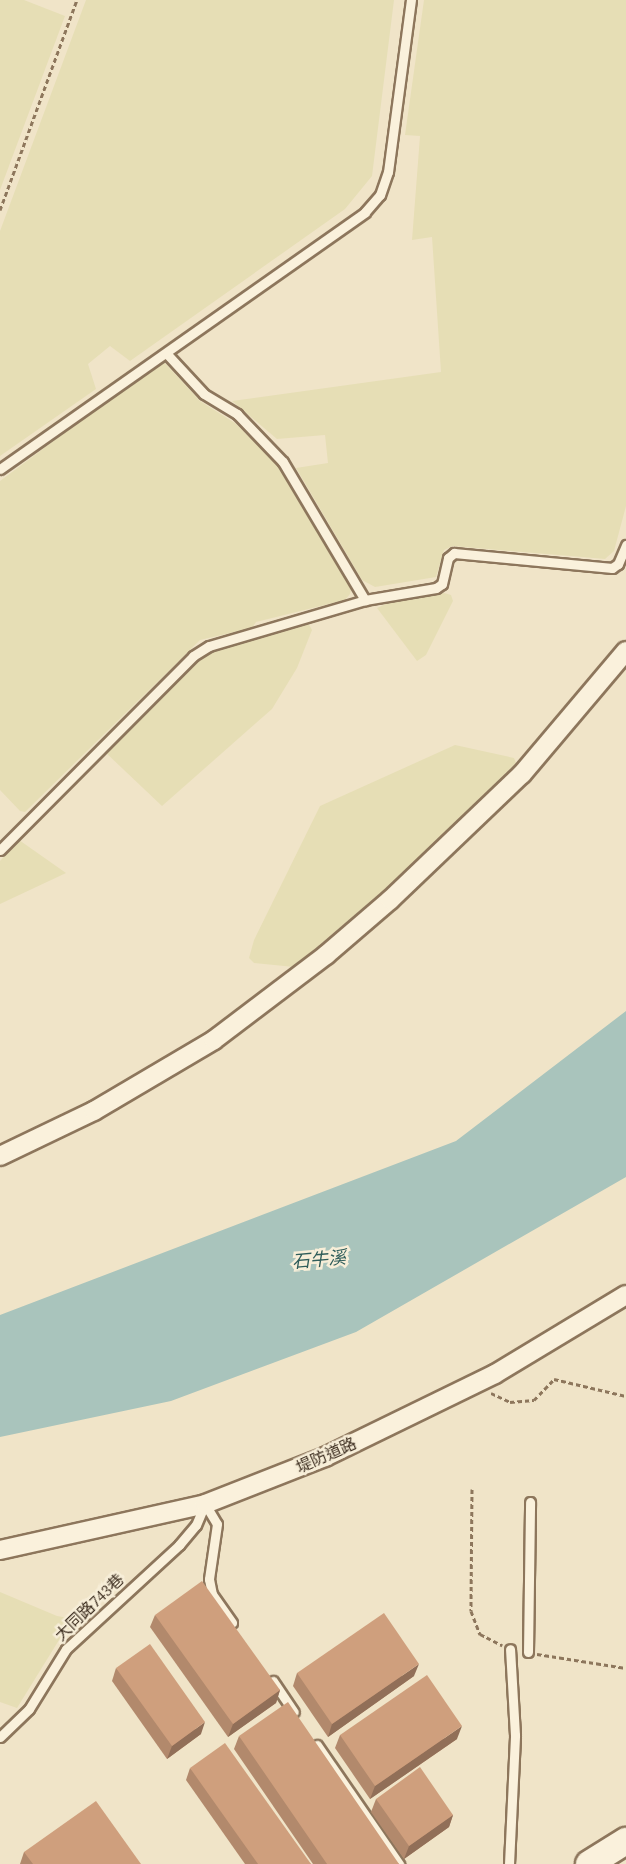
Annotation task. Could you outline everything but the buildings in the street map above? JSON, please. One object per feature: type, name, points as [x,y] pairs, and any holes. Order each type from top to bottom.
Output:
[{"type":"main road","points":[[589,1864],[626,1841]]},
{"type":"street","points":[[0,1156],[94,1111],[214,1040],[326,955],[390,900],[522,774],[626,651]]},
{"type":"street","name":"堤防道路","points":[[0,1550],[205,1504],[325,1457],[474,1385],[626,1295]]},
{"type":"lane","points":[[0,469],[167,354],[365,212],[380,195],[388,172],[411,0]]},
{"type":"lane","points":[[167,354],[204,394],[237,414],[283,462],[364,600]]},
{"type":"lane","points":[[0,850],[193,656],[208,646],[364,600],[436,588],[442,584],[448,558],[454,554],[612,568],[618,564],[626,545]]},
{"type":"lane","points":[[528,1652],[530,1502]]},
{"type":"lane","points":[[205,1504],[217,1524],[209,1580],[212,1594],[239,1633]]},
{"type":"lane","name":"大同路743巷","points":[[0,1737],[29,1709],[66,1649],[179,1545],[196,1525],[205,1504]]},
{"type":"lane","points":[[509,1864],[515,1735],[510,1649]]},
{"type":"lane","points":[[266,1671],[299,1719]]},
{"type":"lane","points":[[312,1739],[399,1864]]},
{"type":"path","points":[[0,210],[77,0]]},
{"type":"path","points":[[474,1385],[510,1402],[534,1400],[554,1379],[626,1396]]},
{"type":"path","points":[[472,1488],[471,1611],[480,1635],[510,1649]]},
{"type":"path","points":[[528,1652],[626,1668]]},
{"type":"shaded area","points":[[0,0],[24,0],[65,16],[0,190]]},
{"type":"shaded area","points":[[86,0],[394,0],[372,176],[345,209],[130,361],[110,346],[88,364],[96,389],[0,456],[0,231]]},
{"type":"shaded area","points":[[424,0],[626,0],[626,506],[614,551],[605,559],[453,546],[444,550],[436,577],[375,587],[362,580],[296,468],[328,463],[325,435],[277,439],[232,401],[441,372],[432,237],[412,240],[420,136],[405,135]]},
{"type":"shaded area","points":[[162,360],[200,401],[235,423],[277,465],[308,510],[351,589],[350,594],[345,600],[256,622],[252,628],[200,640],[25,812],[20,811],[0,790],[0,481]]},
{"type":"shaded area","points":[[444,593],[451,595],[453,601],[426,655],[417,661],[377,608],[390,602]]},
{"type":"shaded area","points":[[308,623],[312,630],[297,668],[272,709],[162,806],[104,751],[206,654]]},
{"type":"shaded area","points":[[455,745],[514,758],[516,763],[400,876],[294,967],[254,963],[249,958],[254,940],[320,806]]},
{"type":"shaded area","points":[[19,840],[66,873],[0,904],[0,861]]},
{"type":"shaded area","points":[[0,1592],[57,1616],[80,1620],[59,1640],[17,1708],[0,1702]]},
{"type":"water","name":"石牛溪","points":[[626,1011],[626,1177],[356,1332],[171,1401],[0,1437],[0,1315],[456,1141]]}]
